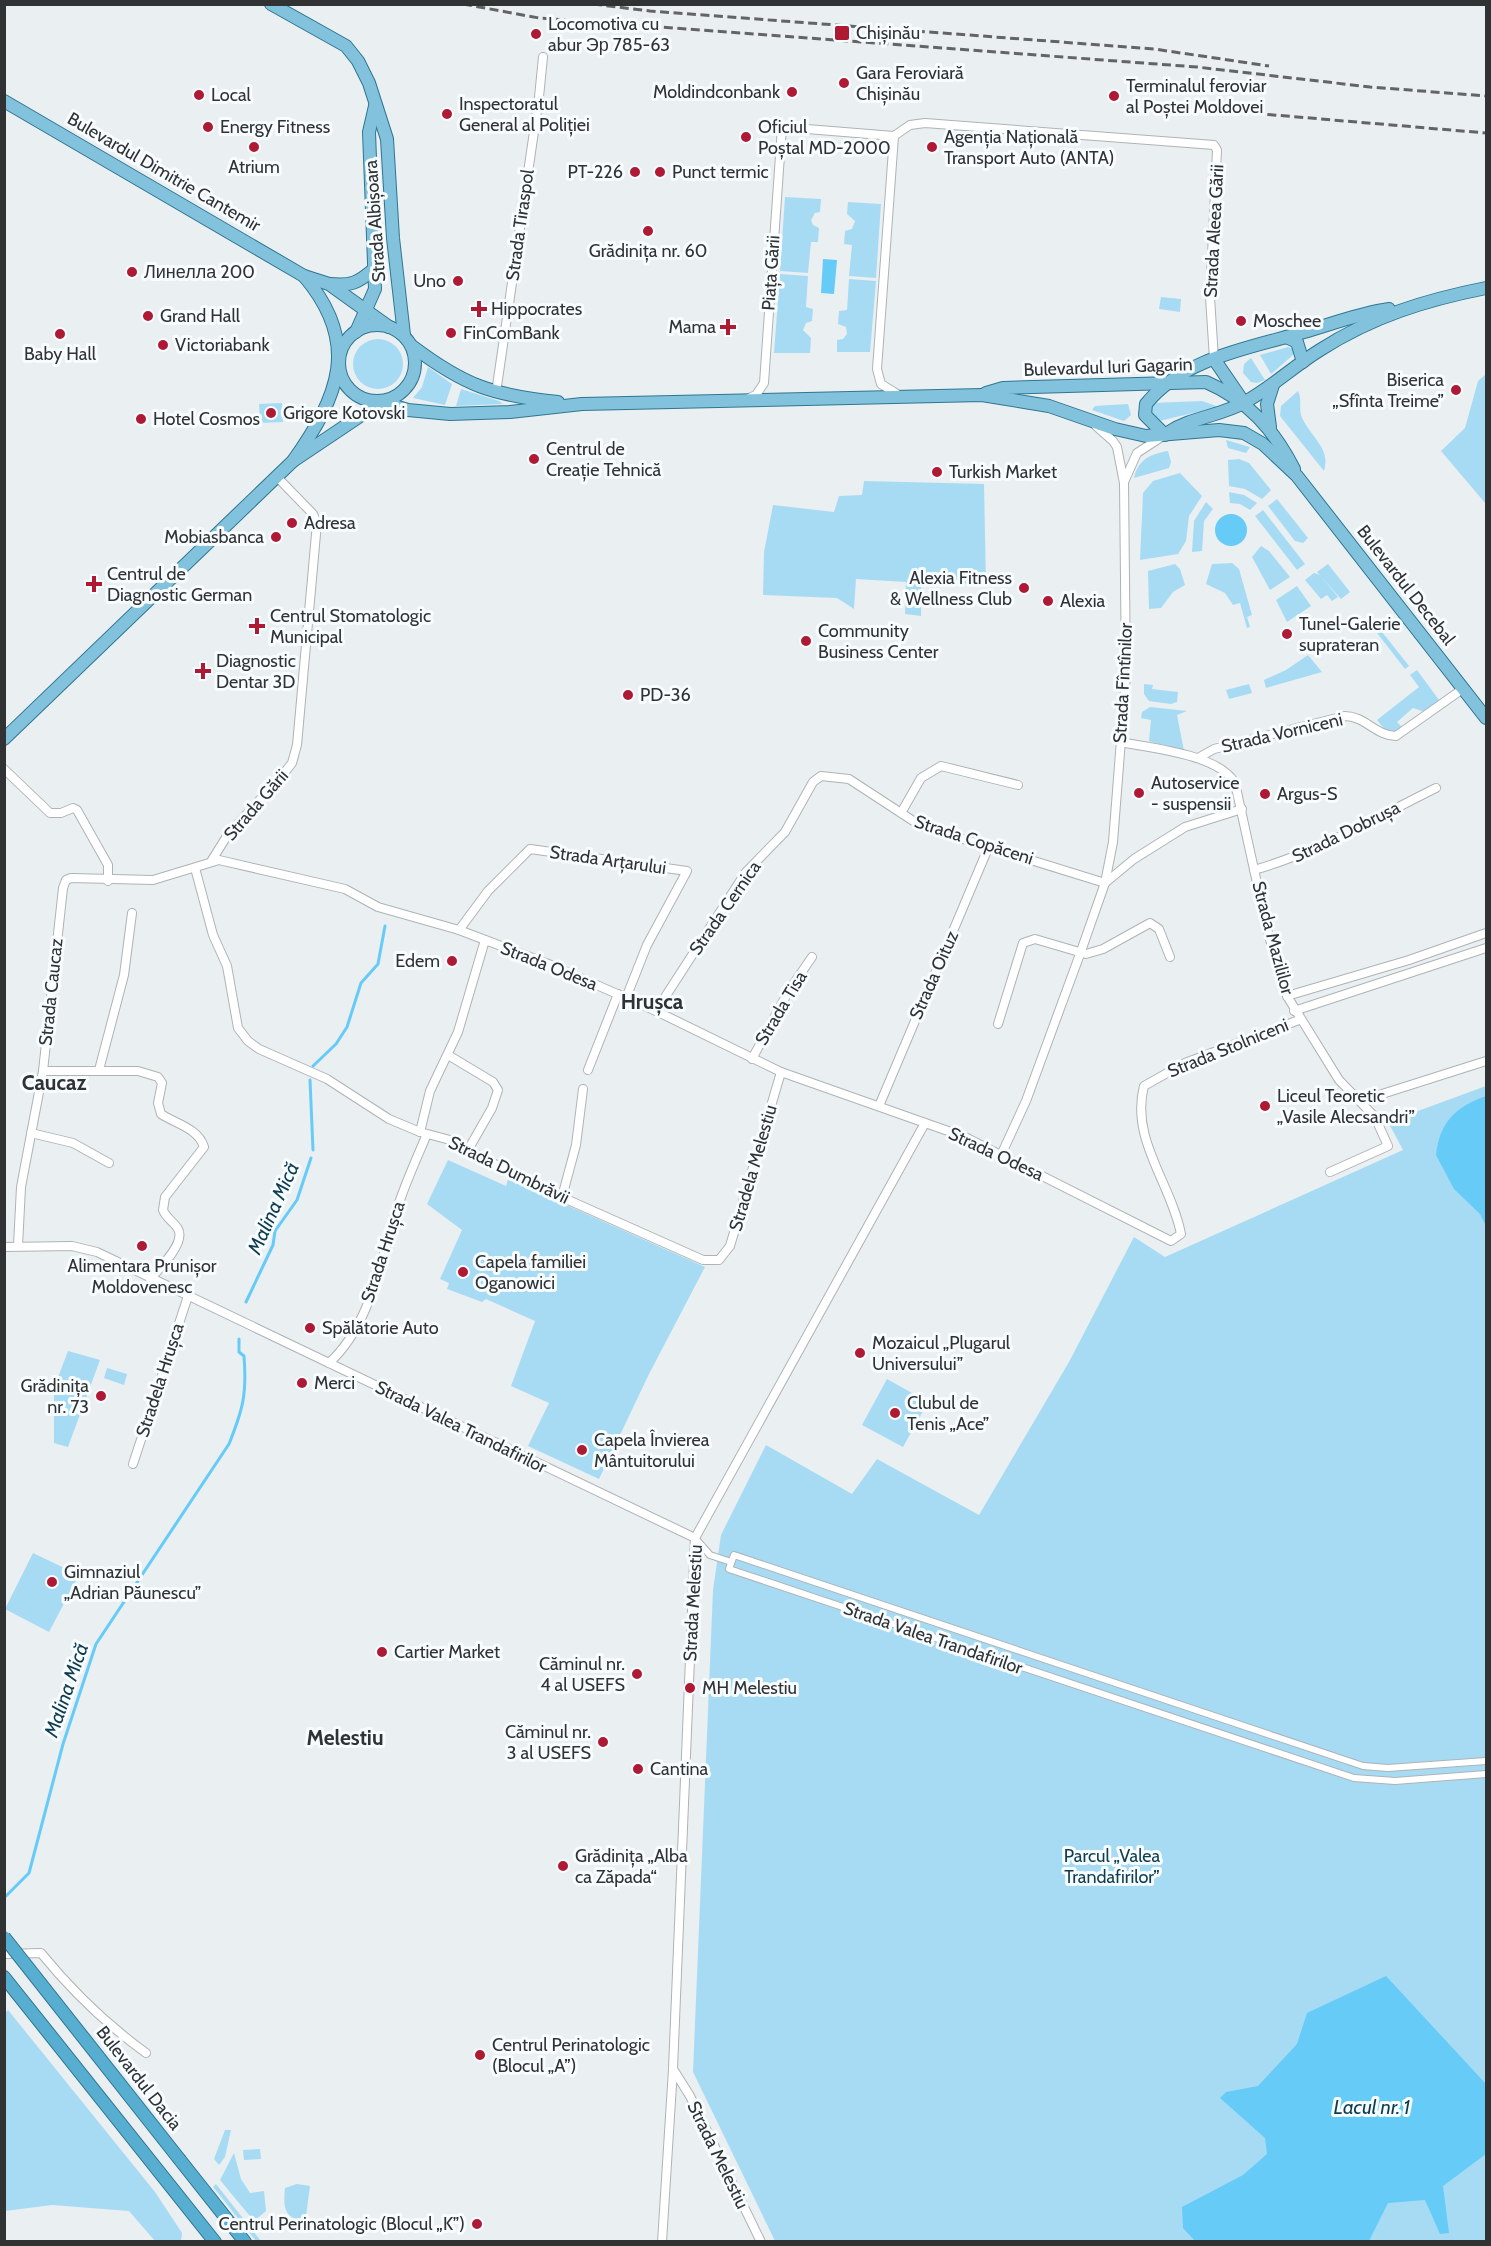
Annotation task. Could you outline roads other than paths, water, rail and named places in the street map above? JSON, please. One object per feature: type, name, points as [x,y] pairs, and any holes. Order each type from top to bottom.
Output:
[{"type":"highway","name":"Bulevardul Dacia","points":[[4,1937],[245,2241]]},
{"type":"highway","points":[[4,1977],[215,2241]]},
{"type":"main road","name":"Strada Albișoara","points":[[272,4],[346,46],[364,70],[387,139],[393,238],[407,340]]},
{"type":"main road","name":"Bulevardul Dimitrie Cantemir","points":[[4,101],[304,276],[329,284],[389,327]]},
{"type":"main road","name":"Strada Albișoara","points":[[356,332],[375,289],[369,132],[375,106]]},
{"type":"main road","points":[[329,284],[349,286],[358,283],[374,269]]},
{"type":"main road","name":"Bulevardul Dimitrie Cantemir","points":[[304,276],[327,307],[335,335],[339,365]]},
{"type":"main road","points":[[1165,435],[1149,421],[1144,410],[1149,399],[1170,381],[1214,358],[1375,311],[1401,308],[1486,288]]},
{"type":"main road","points":[[1214,358],[1244,403],[1353,331],[1401,308]]},
{"type":"main road","points":[[4,739],[293,461],[381,402],[399,395],[413,378],[416,364],[407,340],[389,327],[370,326],[356,332],[342,350],[323,414],[293,461]]},
{"type":"main road","points":[[1286,337],[1297,342],[1304,362]]},
{"type":"main road","name":"Bulevardul Iuri Gagarin","points":[[407,340],[460,380],[496,393],[582,404]]},
{"type":"main road","points":[[339,365],[343,380],[351,392],[364,399],[381,402]]},
{"type":"main road","name":"Bulevardul Iuri Gagarin","points":[[982,394],[1003,388],[1117,387],[1170,381],[1206,382],[1244,403]]},
{"type":"main road","points":[[1272,431],[1266,412],[1273,385]]},
{"type":"main road","name":"Bulevardul Iuri Gagarin","points":[[381,402],[433,414],[510,412],[582,404],[982,394],[1034,402],[1132,434],[1165,435],[1186,423],[1214,416],[1244,403]]},
{"type":"main road","name":"Bulevardul Decebal","points":[[1244,403],[1272,431],[1297,476]]},
{"type":"main road","name":"Bulevardul Decebal","points":[[1165,435],[1219,430],[1244,433],[1263,444],[1297,476],[1486,717]]},
{"type":"street","name":"Strada Tiraspol","points":[[496,393],[543,57]]},
{"type":"street","name":"Strada Aleea Gării","points":[[782,127],[894,136],[910,125],[925,123],[1216,146],[1210,297],[1214,358]]},
{"type":"street","name":"Piața Gării","points":[[736,400],[756,394],[764,383],[782,127]]},
{"type":"street","points":[[894,136],[877,369],[881,384],[886,390],[907,396]]},
{"type":"street","name":"Strada Fîntînilor","points":[[1002,1153],[1026,1101],[1080,954],[1105,883],[1113,842],[1126,635],[1124,483],[1113,441],[1088,419]]},
{"type":"street","name":"Strada Fîntînilor","points":[[1124,483],[1137,453],[1165,435]]},
{"type":"street","name":"Strada Gării","points":[[212,860],[227,836],[292,763],[297,745],[317,523],[313,514],[277,477]]},
{"type":"street","name":"Strada Vorniceni","points":[[1120,742],[1198,758],[1214,749],[1345,716],[1360,718],[1383,734],[1396,736],[1464,688]]},
{"type":"street","name":"Strada Mazililor","points":[[1198,758],[1231,776],[1242,809],[1273,953],[1294,1011],[1339,1080],[1375,1117],[1388,1146],[1330,1172]]},
{"type":"street","points":[[901,813],[921,778],[941,766],[1018,785]]},
{"type":"street","points":[[4,769],[50,813],[61,813],[73,808],[77,810],[108,865],[108,881],[153,880],[195,868],[212,860]]},
{"type":"street","name":"Strada Copăceni","points":[[817,778],[829,775],[849,779],[921,826],[1105,883]]},
{"type":"street","name":"Strada Cernica","points":[[656,1011],[741,879],[785,832],[808,788],[817,778]]},
{"type":"street","name":"Strada Dobrușa","points":[[1254,870],[1304,853],[1436,788]]},
{"type":"street","points":[[1105,883],[1134,859],[1185,827],[1242,809]]},
{"type":"street","name":"Strada Oituz","points":[[879,1106],[989,846]]},
{"type":"street","name":"Strada Arțarului","points":[[459,930],[488,891],[531,849],[687,871],[647,945],[626,998]]},
{"type":"street","name":"Strada Odesa","points":[[212,860],[237,862],[345,889],[378,907],[459,930],[485,940],[618,994],[781,1072],[925,1122],[1002,1153],[1162,1238],[1175,1240]]},
{"type":"street","name":"Strada Dumbrăvii","points":[[195,868],[213,935],[227,966],[238,1028],[248,1041],[341,1087],[376,1113],[423,1133],[450,1140],[501,1170],[703,1260],[719,1260]]},
{"type":"street","name":"Strada Caucaz","points":[[18,1246],[21,1187],[43,1071],[63,888],[66,880],[108,881]]},
{"type":"street","points":[[99,1070],[124,975],[132,913]]},
{"type":"street","points":[[998,1024],[1023,943],[1028,940],[1035,939],[1080,954],[1103,949],[1150,922],[1159,929],[1170,957]]},
{"type":"street","name":"Strada Stolniceni","points":[[1287,996],[1409,960],[1486,933]]},
{"type":"street","name":"Strada Hrușca","points":[[329,1363],[347,1343],[375,1283],[423,1133],[430,1091],[448,1056],[485,940]]},
{"type":"street","points":[[1294,1011],[1486,948]]},
{"type":"street","name":"Strada Tisa","points":[[752,1059],[788,992],[812,957]]},
{"type":"street","points":[[588,1070],[618,994]]},
{"type":"street","name":"Strada Stolniceni","points":[[1175,1240],[1180,1234],[1179,1227],[1142,1127],[1140,1106],[1144,1086],[1185,1063],[1299,1020]]},
{"type":"street","points":[[448,1056],[493,1082],[498,1090],[492,1108],[468,1150]]},
{"type":"street","points":[[1360,1101],[1486,1061]]},
{"type":"street","points":[[43,1071],[138,1071],[160,1080],[159,1111],[190,1130],[202,1141],[204,1147],[195,1161],[165,1197],[163,1210],[178,1228],[180,1234],[170,1257],[150,1279]]},
{"type":"street","name":"Stradela Melestiu","points":[[719,1260],[730,1246],[781,1072]]},
{"type":"street","points":[[562,1197],[576,1145],[583,1089]]},
{"type":"street","name":"Strada Melestiu","points":[[662,2241],[673,2069],[695,1538],[925,1122]]},
{"type":"street","points":[[32,1133],[73,1143],[109,1163]]},
{"type":"street","name":"Strada Valea Trandafirilor","points":[[4,1247],[85,1248],[695,1538],[710,1554],[731,1562]]},
{"type":"street","name":"Stradela Hrușca","points":[[133,1464],[188,1296]]},
{"type":"street","name":"Strada Valea Trandafirilor","points":[[1486,1761],[1369,1767],[1314,1751],[734,1555],[729,1569],[1354,1778],[1372,1781],[1486,1774]]},
{"type":"street","points":[[1146,1709],[1150,1696]]},
{"type":"street","points":[[1310,1763],[1314,1751]]},
{"type":"street","points":[[4,1954],[41,1953],[70,1988],[115,2030],[146,2053]]},
{"type":"street","name":"Strada Melestiu","points":[[673,2069],[690,2096],[761,2241]]},
{"type":"water","points":[[823,259],[837,260],[834,294],[821,293]]},
{"type":"water","points":[[1231,514],[1242,519],[1247,530],[1242,541],[1231,546],[1220,541],[1215,530],[1220,519]]},
{"type":"water","points":[[1486,1096],[1486,1226],[1480,1214],[1454,1189],[1436,1155],[1441,1133],[1451,1117],[1466,1105]]},
{"type":"water","name":"Lacul nr. 1","points":[[1386,1976],[1486,2084],[1486,2154],[1443,2186],[1449,2233],[1440,2234],[1425,2200],[1388,2203],[1369,2241],[1195,2241],[1183,2228],[1182,2207],[1243,2175],[1267,2154],[1265,2138],[1220,2098],[1226,2092],[1258,2086],[1297,2044],[1307,2013]]},
{"type":"waterway","name":"Malina Mică","points":[[313,1066],[336,1044],[347,1027],[361,983],[378,964],[385,926]]},
{"type":"waterway","name":"Malina Mică","points":[[310,1080],[313,1150]]},
{"type":"waterway","name":"Malina Mică","points":[[246,1302],[273,1245],[275,1231],[297,1200],[311,1158]]},
{"type":"waterway","name":"Malina Mică","points":[[4,1898],[29,1873],[63,1744],[96,1644],[229,1444],[241,1411],[245,1381],[244,1356],[239,1352],[239,1339]]},
{"type":"railway","points":[[463,4],[539,18],[1197,67],[1370,87],[1486,96]]},
{"type":"railway","points":[[593,4],[650,11],[1154,49],[1269,66]]},
{"type":"railway","points":[[1227,111],[1486,133]]},
{"type":"place","name":"Chișinău","points":[[842,33]]},
{"type":"place","name":"Locomotiva cu abur Эр 785-63","points":[[536,34]]},
{"type":"place","name":"Gara Feroviară Chișinău","points":[[844,83]]},
{"type":"place","name":"Moldindconbank","points":[[792,92]]},
{"type":"place","name":"Local","points":[[199,95]]},
{"type":"place","name":"Terminalul feroviar al Poștei Moldovei","points":[[1114,96]]},
{"type":"place","name":"Inspectoratul General al Poliției","points":[[447,114]]},
{"type":"place","name":"Energy Fitness","points":[[208,127]]},
{"type":"place","name":"Oficiul Poștal MD-2000","points":[[746,137]]},
{"type":"place","name":"Atrium","points":[[254,147]]},
{"type":"place","name":"Agenția Națională Transport Auto (ANTA)","points":[[932,147]]},
{"type":"place","name":"PT-226","points":[[635,172]]},
{"type":"place","name":"Punct termic","points":[[660,172]]},
{"type":"place","name":"Grădinița nr. 60","points":[[648,231]]},
{"type":"place","name":"Линелла 200","points":[[132,272]]},
{"type":"place","name":"Uno","points":[[458,281]]},
{"type":"place","name":"Hippocrates","points":[[479,309]]},
{"type":"place","name":"Grand Hall","points":[[148,316]]},
{"type":"place","name":"Moschee","points":[[1241,321]]},
{"type":"place","name":"Mama","points":[[728,327]]},
{"type":"place","name":"FinComBank","points":[[451,333]]},
{"type":"place","name":"Baby Hall","points":[[60,334]]},
{"type":"place","name":"Victoriabank","points":[[163,345]]},
{"type":"place","name":"Biserica „Sfînta Treime”","points":[[1456,390]]},
{"type":"place","name":"Grigore Kotovski","points":[[271,413]]},
{"type":"place","name":"Hotel Cosmos","points":[[141,419]]},
{"type":"place","name":"Centrul de Creație Tehnică","points":[[534,459]]},
{"type":"place","name":"Turkish Market","points":[[937,472]]},
{"type":"place","name":"Adresa","points":[[292,523]]},
{"type":"place","name":"Mobiasbanca","points":[[276,537]]},
{"type":"place","name":"Centrul de Diagnostic German","points":[[94,584]]},
{"type":"place","name":"Alexia Fitness & Wellness Club","points":[[1024,588]]},
{"type":"place","name":"Alexia","points":[[1048,601]]},
{"type":"place","name":"Centrul Stomatologic Municipal","points":[[257,626]]},
{"type":"place","name":"Tunel-Galerie suprateran","points":[[1287,634]]},
{"type":"place","name":"Community Business Center","points":[[806,641]]},
{"type":"place","name":"Diagnostic Dentar 3D","points":[[203,671]]},
{"type":"place","name":"PD-36","points":[[628,695]]},
{"type":"place","name":"Autoservice - suspensii","points":[[1139,793]]},
{"type":"place","name":"Argus-S","points":[[1265,794]]},
{"type":"place","name":"Edem","points":[[452,961]]},
{"type":"place","name":"Liceul Teoretic „Vasile Alecsandri”","points":[[1265,1106]]},
{"type":"place","name":"Alimentara Prunișor Moldovenesc","points":[[142,1246]]},
{"type":"place","name":"Capela familiei Oganowici","points":[[463,1272]]},
{"type":"place","name":"Spălătorie Auto","points":[[310,1328]]},
{"type":"place","name":"Mozaicul „Plugarul Universului”","points":[[860,1353]]},
{"type":"place","name":"Merci","points":[[302,1383]]},
{"type":"place","name":"Grădinița nr. 73","points":[[101,1396]]},
{"type":"place","name":"Clubul de Tenis „Ace”","points":[[895,1413]]},
{"type":"place","name":"Capela Învierea Mântuitorului","points":[[582,1450]]},
{"type":"place","name":"Gimnaziul „Adrian Păunescu”","points":[[52,1582]]},
{"type":"place","name":"Cartier Market","points":[[382,1652]]},
{"type":"place","name":"Căminul nr. 4 al USEFS","points":[[637,1674]]},
{"type":"place","name":"MH Melestiu","points":[[690,1688]]},
{"type":"place","name":"Căminul nr. 3 al USEFS","points":[[603,1742]]},
{"type":"place","name":"Cantina","points":[[638,1769]]},
{"type":"place","name":"Grădinița „Alba ca Zăpada“","points":[[563,1866]]},
{"type":"place","name":"Centrul Perinatologic (Blocul „A”)","points":[[480,2055]]},
{"type":"place","name":"Centrul Perinatologic (Blocul „K”)","points":[[477,2224]]},
{"type":"district","name":"Hrușca","points":[[652,1002]]},
{"type":"district","name":"Caucaz","points":[[54,1083]]},
{"type":"district","name":"Melestiu","points":[[345,1738]]},
{"type":"park label","name":"Parcul „Valea Trandafirilor”","points":[[1112,1866]]}]
